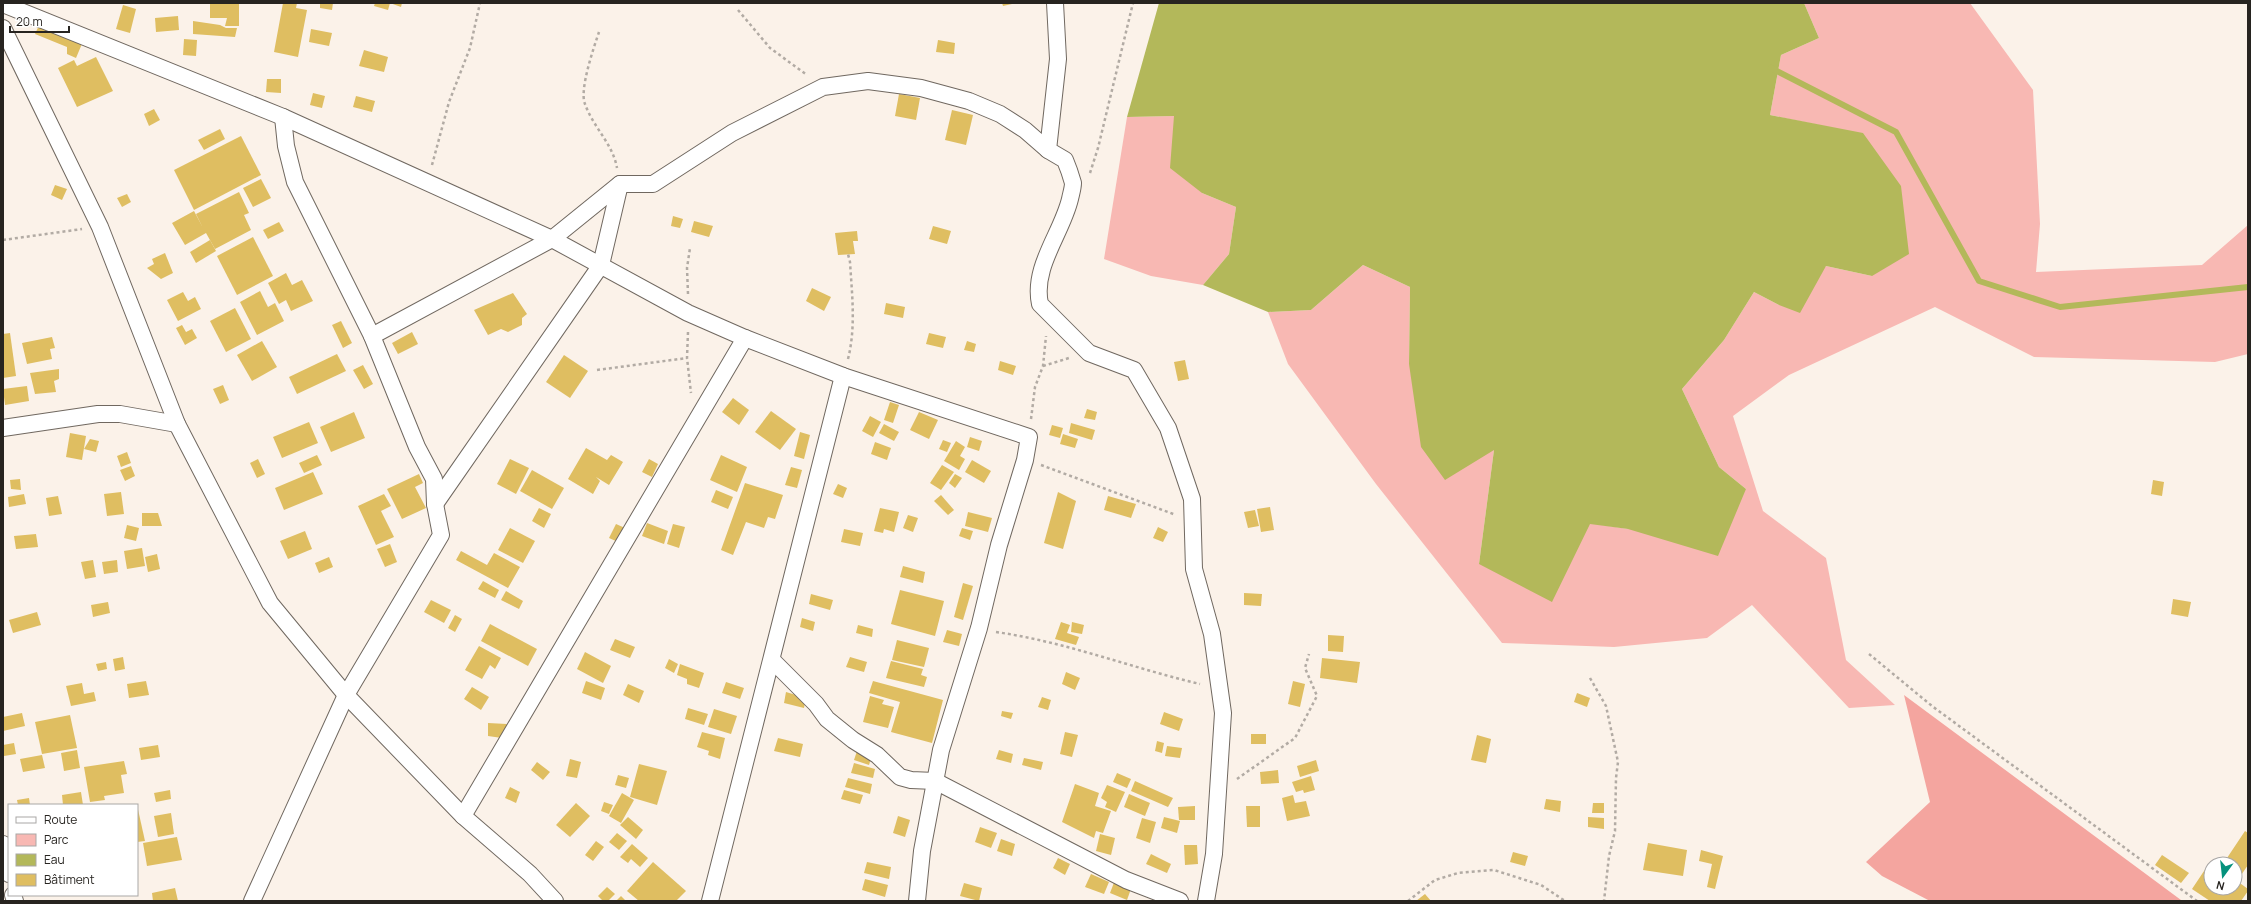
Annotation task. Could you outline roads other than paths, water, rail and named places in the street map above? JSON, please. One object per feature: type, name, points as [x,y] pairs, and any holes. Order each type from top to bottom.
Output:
[{"type":"street","points":[[1048,150],[1058,59],[1055,3]]},
{"type":"street","points":[[13,5],[283,117],[552,239],[688,313],[745,338],[843,376],[1029,437],[1025,460],[999,545],[978,629],[941,750],[922,851],[917,901]]},
{"type":"street","points":[[3,28],[100,227],[177,424],[270,603],[346,695],[463,816],[530,874],[556,901]]},
{"type":"street","points":[[372,336],[552,239],[620,184],[653,184],[732,133],[823,87],[868,81],[921,88],[969,101],[1000,114],[1025,130],[1048,150],[1065,160],[1073,185],[1066,215],[1053,241],[1038,283],[1040,304],[1089,353],[1134,370],[1168,428],[1192,499],[1194,570],[1212,634],[1223,713],[1214,854],[1206,901]]},
{"type":"street","points":[[252,901],[346,695],[441,535],[434,504],[434,479],[417,446],[372,336],[295,182],[286,146],[283,117]]},
{"type":"street","points":[[434,504],[601,265],[620,184]]},
{"type":"street","points":[[463,816],[745,338]]},
{"type":"street","points":[[710,901],[843,376]]},
{"type":"street","points":[[3,428],[98,414],[120,414],[177,424]]},
{"type":"street","points":[[772,660],[812,700],[827,719],[853,740],[877,754],[900,777],[911,780],[935,781],[1126,880],[1180,901]]},
{"type":"street","points":[[3,844],[8,869]]},
{"type":"water","points":[[1159,3],[1804,3],[1819,38],[1781,55],[1770,115],[1863,133],[1901,186],[1909,254],[1872,276],[1826,266],[1800,313],[1779,305],[1754,292],[1724,340],[1682,389],[1719,467],[1746,489],[1718,556],[1628,529],[1590,524],[1552,602],[1479,564],[1494,450],[1445,480],[1421,447],[1409,364],[1410,287],[1363,265],[1311,310],[1268,312],[1203,285],[1229,254],[1236,207],[1202,193],[1170,168],[1174,116],[1127,117]]},
{"type":"waterway","points":[[1771,68],[1896,132],[1979,281],[2060,307],[2248,287]]}]
